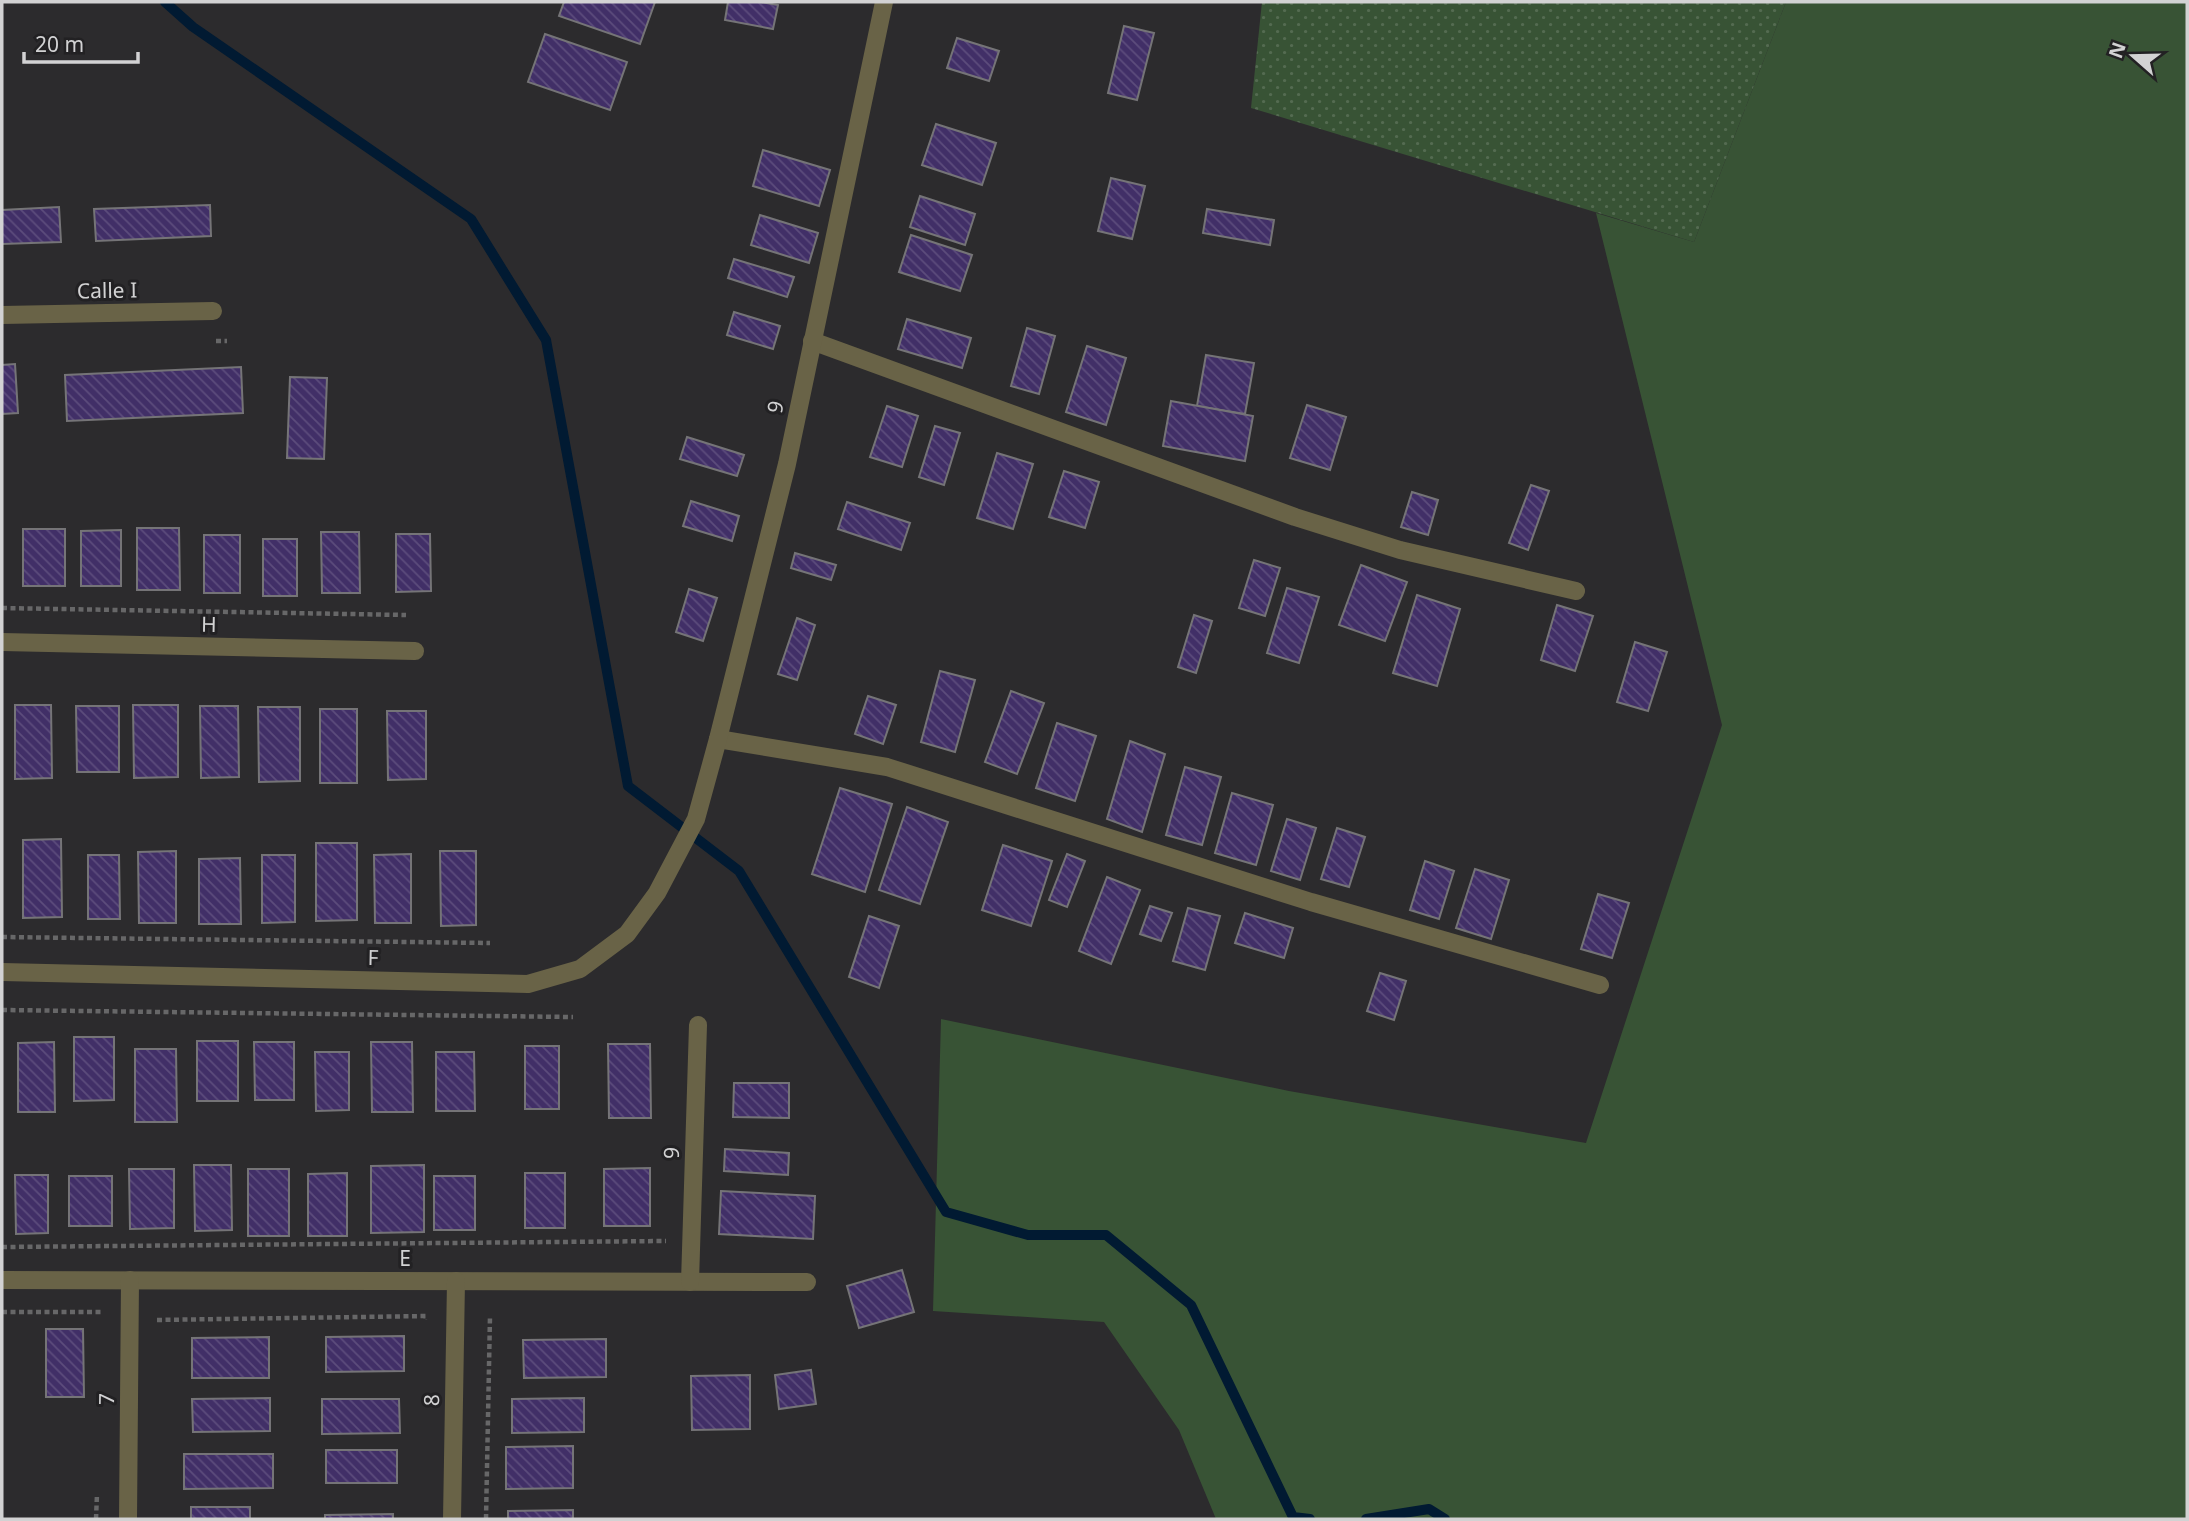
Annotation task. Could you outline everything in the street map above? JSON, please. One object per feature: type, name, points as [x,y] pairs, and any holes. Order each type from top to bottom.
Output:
[{"type":"street","name":"9","points":[[696,819],[787,464],[884,2]]},
{"type":"street","name":"Calle I","points":[[2,315],[213,311]]},
{"type":"street","points":[[812,341],[1295,517],[1400,550],[1576,591]]},
{"type":"street","name":"H","points":[[2,642],[415,650]]},
{"type":"street","points":[[718,740],[887,766],[1311,902],[1600,985]]},
{"type":"street","name":"F","points":[[2,972],[528,984],[580,970],[627,934],[657,893],[696,819]]},
{"type":"street","name":"9","points":[[690,1282],[698,1025]]},
{"type":"street","name":"E","points":[[2,1280],[807,1282]]},
{"type":"street","name":"7","points":[[128,1519],[130,1280]]},
{"type":"street","name":"8","points":[[452,1519],[456,1281]]},
{"type":"path","points":[[2,608],[406,615]]},
{"type":"path","points":[[2,937],[490,943]]},
{"type":"path","points":[[2,1010],[573,1017]]},
{"type":"path","points":[[2,1247],[691,1241]]},
{"type":"path","points":[[2,1312],[101,1312],[100,1326]]},
{"type":"path","points":[[156,1333],[156,1320],[425,1316],[425,1329]]},
{"type":"path","points":[[486,1519],[490,1316]]},
{"type":"path","points":[[96,1519],[97,1492]]},
{"type":"green space","points":[[1262,2],[1786,2],[1694,242],[1251,108]]},
{"type":"green space","points":[[1786,2],[2187,2],[2187,1519],[1216,1519],[1179,1430],[1104,1322],[933,1311],[941,1019],[1289,1091],[1586,1143],[1722,725],[1596,213],[1694,242]]},
{"type":"building","points":[[564,2],[655,2],[640,44],[559,16]]},
{"type":"building","points":[[728,2],[778,5],[773,29],[725,20]]},
{"type":"building","points":[[1124,26],[1154,33],[1137,100],[1108,93]]},
{"type":"building","points":[[545,34],[627,62],[610,110],[528,82]]},
{"type":"building","points":[[957,38],[999,51],[989,81],[947,68]]},
{"type":"building","points":[[936,124],[996,143],[982,185],[922,165]]},
{"type":"building","points":[[763,150],[830,170],[819,206],[753,186]]},
{"type":"building","points":[[1111,178],[1145,186],[1132,239],[1098,231]]},
{"type":"building","points":[[920,196],[975,214],[965,245],[910,227]]},
{"type":"building","points":[[210,205],[211,236],[96,241],[94,209]]},
{"type":"building","points":[[59,207],[61,242],[2,244],[2,210]]},
{"type":"building","points":[[1207,209],[1274,220],[1270,245],[1203,233]]},
{"type":"building","points":[[760,215],[818,233],[809,263],[751,245]]},
{"type":"building","points":[[911,235],[972,255],[960,291],[899,272]]},
{"type":"building","points":[[734,259],[794,277],[787,297],[728,278]]},
{"type":"building","points":[[734,312],[780,326],[773,349],[727,335]]},
{"type":"building","points":[[907,319],[971,338],[962,368],[898,349]]},
{"type":"building","points":[[1027,328],[1055,336],[1039,394],[1011,386]]},
{"type":"building","points":[[1087,346],[1126,358],[1106,425],[1066,412]]},
{"type":"building","points":[[1206,355],[1254,363],[1245,414],[1197,406]]},
{"type":"building","points":[[15,364],[18,413],[2,414],[2,365]]},
{"type":"building","points":[[241,367],[243,413],[67,421],[65,375]]},
{"type":"building","points":[[290,377],[327,378],[324,459],[287,458]]},
{"type":"building","points":[[1171,401],[1253,416],[1245,461],[1163,446]]},
{"type":"building","points":[[1307,405],[1346,417],[1330,470],[1290,458]]},
{"type":"building","points":[[887,406],[918,416],[902,467],[870,457]]},
{"type":"building","points":[[935,426],[960,433],[944,485],[919,477]]},
{"type":"building","points":[[687,437],[744,455],[737,476],[680,459]]},
{"type":"building","points":[[997,453],[1033,464],[1013,529],[977,518]]},
{"type":"building","points":[[1064,471],[1099,482],[1085,528],[1049,517]]},
{"type":"building","points":[[1531,485],[1549,491],[1528,550],[1509,543]]},
{"type":"building","points":[[1412,492],[1438,500],[1428,535],[1401,527]]},
{"type":"building","points":[[691,501],[739,516],[732,541],[683,526]]},
{"type":"building","points":[[847,502],[910,523],[901,550],[838,529]]},
{"type":"building","points":[[137,528],[179,528],[180,590],[137,590]]},
{"type":"building","points":[[23,529],[65,529],[65,586],[23,586]]},
{"type":"building","points":[[121,530],[121,586],[81,586],[81,531]]},
{"type":"building","points":[[321,532],[359,532],[360,593],[322,593]]},
{"type":"building","points":[[396,534],[430,534],[431,591],[396,592]]},
{"type":"building","points":[[204,535],[240,535],[240,593],[204,593]]},
{"type":"building","points":[[263,539],[297,539],[297,596],[263,596]]},
{"type":"building","points":[[795,553],[836,565],[831,580],[791,568]]},
{"type":"building","points":[[1254,560],[1280,568],[1265,616],[1239,608]]},
{"type":"building","points":[[1361,565],[1407,582],[1385,641],[1339,625]]},
{"type":"building","points":[[1287,588],[1319,597],[1299,663],[1267,653]]},
{"type":"building","points":[[689,589],[717,598],[703,641],[676,632]]},
{"type":"building","points":[[1417,595],[1460,609],[1437,686],[1393,673]]},
{"type":"building","points":[[1557,605],[1593,616],[1575,671],[1541,660]]},
{"type":"building","points":[[1194,615],[1212,621],[1196,673],[1178,667]]},
{"type":"building","points":[[797,618],[815,625],[797,680],[778,674]]},
{"type":"building","points":[[1635,642],[1667,652],[1648,711],[1617,702]]},
{"type":"building","points":[[940,671],[975,680],[955,752],[921,742]]},
{"type":"building","points":[[1011,691],[1044,703],[1017,774],[985,762]]},
{"type":"building","points":[[868,696],[896,705],[883,744],[855,734]]},
{"type":"building","points":[[15,705],[51,705],[52,778],[15,779]]},
{"type":"building","points":[[133,705],[178,705],[178,777],[134,778]]},
{"type":"building","points":[[76,706],[119,706],[119,772],[77,772]]},
{"type":"building","points":[[200,706],[238,706],[239,777],[201,778]]},
{"type":"building","points":[[258,707],[300,707],[300,781],[259,782]]},
{"type":"building","points":[[320,709],[357,709],[357,783],[320,783]]},
{"type":"building","points":[[387,711],[426,711],[426,779],[388,780]]},
{"type":"building","points":[[1057,723],[1096,736],[1075,801],[1036,788]]},
{"type":"building","points":[[1130,741],[1165,754],[1142,832],[1107,819]]},
{"type":"building","points":[[1185,767],[1221,777],[1202,845],[1166,835]]},
{"type":"building","points":[[840,788],[892,804],[865,892],[812,874]]},
{"type":"building","points":[[1232,793],[1273,805],[1256,865],[1215,853]]},
{"type":"building","points":[[907,807],[948,822],[920,904],[879,890]]},
{"type":"building","points":[[1287,819],[1316,828],[1300,880],[1271,871]]},
{"type":"building","points":[[1337,828],[1365,837],[1349,887],[1321,879]]},
{"type":"building","points":[[61,839],[62,917],[23,918],[23,840]]},
{"type":"building","points":[[316,843],[357,843],[357,920],[316,921]]},
{"type":"building","points":[[1003,845],[1052,861],[1031,926],[982,910]]},
{"type":"building","points":[[176,851],[176,923],[139,923],[138,852]]},
{"type":"building","points":[[440,851],[476,851],[476,925],[441,926]]},
{"type":"building","points":[[411,854],[411,923],[375,923],[374,855]]},
{"type":"building","points":[[1067,854],[1085,861],[1067,907],[1049,900]]},
{"type":"building","points":[[88,855],[119,855],[120,919],[88,919]]},
{"type":"building","points":[[262,855],[295,855],[295,922],[262,923]]},
{"type":"building","points":[[240,858],[241,924],[199,924],[199,859]]},
{"type":"building","points":[[1425,861],[1454,871],[1439,919],[1410,910]]},
{"type":"building","points":[[1475,869],[1509,880],[1491,939],[1456,928]]},
{"type":"building","points":[[1107,877],[1140,890],[1111,964],[1079,951]]},
{"type":"building","points":[[1598,894],[1629,903],[1612,958],[1581,949]]},
{"type":"building","points":[[1150,906],[1172,913],[1161,941],[1140,934]]},
{"type":"building","points":[[1188,908],[1220,916],[1205,970],[1173,961]]},
{"type":"building","points":[[1245,913],[1293,928],[1284,958],[1235,943]]},
{"type":"building","points":[[869,916],[899,926],[879,988],[849,977]]},
{"type":"building","points":[[1380,973],[1406,981],[1394,1020],[1367,1011]]},
{"type":"building","points":[[74,1037],[114,1037],[114,1100],[74,1101]]},
{"type":"building","points":[[197,1041],[238,1041],[238,1101],[197,1101]]},
{"type":"building","points":[[54,1042],[55,1112],[18,1112],[18,1043]]},
{"type":"building","points":[[254,1042],[294,1042],[294,1100],[255,1100]]},
{"type":"building","points":[[371,1042],[412,1042],[413,1112],[372,1112]]},
{"type":"building","points":[[608,1044],[650,1044],[651,1118],[609,1118]]},
{"type":"building","points":[[525,1046],[559,1046],[559,1109],[525,1109]]},
{"type":"building","points":[[135,1049],[176,1049],[177,1122],[135,1122]]},
{"type":"building","points":[[315,1052],[349,1052],[349,1110],[316,1111]]},
{"type":"building","points":[[436,1052],[474,1052],[475,1111],[436,1111]]},
{"type":"building","points":[[734,1083],[789,1083],[789,1118],[733,1117]]},
{"type":"building","points":[[725,1149],[789,1153],[788,1175],[724,1171]]},
{"type":"building","points":[[194,1165],[231,1165],[232,1230],[195,1231]]},
{"type":"building","points":[[424,1165],[424,1232],[371,1233],[371,1166]]},
{"type":"building","points":[[650,1168],[650,1226],[604,1226],[604,1169]]},
{"type":"building","points":[[129,1169],[174,1169],[174,1228],[130,1229]]},
{"type":"building","points":[[248,1169],[289,1169],[289,1236],[248,1236]]},
{"type":"building","points":[[347,1173],[347,1236],[308,1236],[308,1174]]},
{"type":"building","points":[[525,1173],[565,1173],[565,1228],[525,1228]]},
{"type":"building","points":[[15,1175],[48,1175],[48,1233],[16,1234]]},
{"type":"building","points":[[69,1176],[112,1176],[112,1226],[69,1226]]},
{"type":"building","points":[[434,1176],[475,1176],[475,1230],[434,1230]]},
{"type":"building","points":[[721,1191],[815,1196],[813,1239],[719,1234]]},
{"type":"building","points":[[902,1270],[914,1312],[859,1328],[847,1286]]},
{"type":"building","points":[[46,1329],[83,1329],[84,1397],[46,1397]]},
{"type":"building","points":[[404,1336],[404,1371],[326,1372],[326,1337]]},
{"type":"building","points":[[269,1337],[269,1378],[192,1378],[192,1338]]},
{"type":"building","points":[[606,1339],[606,1377],[524,1378],[523,1340]]},
{"type":"building","points":[[811,1370],[816,1404],[779,1409],[775,1375]]},
{"type":"building","points":[[750,1375],[750,1429],[692,1430],[691,1376]]},
{"type":"building","points":[[270,1398],[270,1431],[193,1432],[192,1399]]},
{"type":"building","points":[[584,1398],[584,1432],[512,1433],[512,1399]]},
{"type":"building","points":[[322,1399],[399,1399],[400,1433],[322,1434]]},
{"type":"building","points":[[573,1446],[573,1488],[506,1489],[506,1447]]},
{"type":"building","points":[[326,1450],[397,1450],[397,1483],[326,1483]]},
{"type":"building","points":[[184,1454],[273,1454],[273,1488],[184,1489]]},
{"type":"building","points":[[191,1507],[250,1507],[250,1519],[191,1519]]},
{"type":"building","points":[[573,1510],[573,1519],[508,1519],[508,1511]]},
{"type":"building","points":[[393,1514],[393,1519],[325,1519],[325,1515]]},
{"type":"waterway","points":[[165,2],[193,27],[471,219],[546,340],[628,786],[739,871],[946,1212],[1028,1235],[1106,1235],[1191,1305],[1293,1517],[1310,1519]]},
{"type":"waterway","points":[[1366,1519],[1429,1509],[1445,1519]]}]
